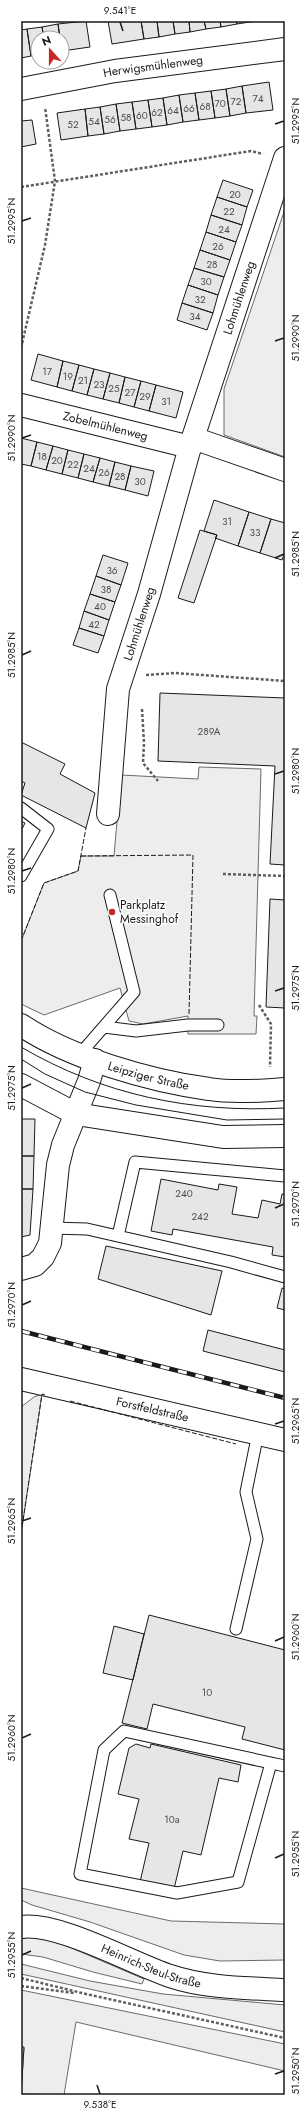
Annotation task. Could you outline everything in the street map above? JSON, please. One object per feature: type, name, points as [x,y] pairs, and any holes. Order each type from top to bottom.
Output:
[{"type":"street","name":"Herwigsmühlenweg","points":[[31,87],[115,71],[285,49]]},
{"type":"street","name":"Lohmühlenweg","points":[[108,814],[118,689],[149,594],[192,443],[285,159]]},
{"type":"street","name":"Zobelmühlenweg","points":[[21,405],[192,443]]},
{"type":"street","points":[[192,443],[285,470]]},
{"type":"street","name":"Leipziger Straße","points":[[21,1025],[35,1034],[88,1057],[146,1076],[210,1090],[285,1089]]},
{"type":"street","points":[[21,1270],[35,1265],[43,1257],[50,1243],[58,1165],[63,1145],[76,1114],[88,1057]]},
{"type":"street","points":[[21,1085],[76,1114],[223,1137],[285,1136]]},
{"type":"street","name":"Forstfeldstraße","points":[[21,1379],[285,1440]]},
{"type":"street","name":"Heinrich-Steul-Straße","points":[[21,1927],[33,1925],[64,1934],[172,1977],[219,1985],[285,1990]]},
{"type":"lane","points":[[21,808],[48,829],[21,876]]},
{"type":"lane","points":[[88,1057],[104,1027],[134,992],[110,895]]},
{"type":"lane","points":[[104,1027],[136,1031],[188,1025],[218,1025]]},
{"type":"lane","points":[[118,1236],[135,1162],[285,1176]]},
{"type":"lane","points":[[51,1228],[87,1229],[231,1262],[285,1277]]},
{"type":"lane","points":[[236,1629],[257,1539],[246,1492],[258,1433]]},
{"type":"lane","points":[[271,1763],[238,1882],[177,1892],[80,1874],[104,1750],[124,1731],[285,1766]]},
{"type":"path","points":[[21,348],[45,245],[55,181],[31,87]]},
{"type":"path","points":[[21,187],[251,151],[285,159]]},
{"type":"path","points":[[142,676],[175,673],[285,681]]},
{"type":"path","points":[[141,707],[144,743],[143,763],[158,781]]},
{"type":"path","points":[[223,874],[285,876]]},
{"type":"path","points":[[259,1005],[271,1024],[269,1073]]},
{"type":"path","points":[[21,1978],[285,2038]]},
{"type":"path","points":[[21,1986],[86,1994]]},
{"type":"shaded area","points":[[285,209],[285,457],[224,435],[224,389]]},
{"type":"shaded area","points":[[199,767],[261,769],[254,1016],[257,1016],[256,1034],[188,1034],[188,1016],[143,1024],[129,1021],[120,988],[44,1015],[21,1004],[21,941],[44,883],[78,871],[81,856],[114,856],[121,775],[198,779]]},
{"type":"shaded area","points":[[42,1394],[21,1534],[21,1407],[34,1397]]},
{"type":"shaded area","points":[[21,1888],[171,1921],[285,1924],[285,1960],[220,1961],[184,1955],[90,1922],[32,1905],[21,1900]]},
{"type":"shaded area","points":[[34,1936],[60,1943],[144,1979],[142,1984],[93,1972],[43,1957],[21,1954],[21,1939]]},
{"type":"shaded area","points":[[21,1964],[90,1981],[163,1994],[285,2005],[285,2032],[21,1974]]},
{"type":"shaded area","points":[[21,1990],[285,2044],[285,2071],[76,2022],[64,2095],[21,2094],[24,2048],[21,2047]]},
{"type":"building","points":[[86,21],[90,47],[70,50],[70,30],[59,30],[58,24]]},
{"type":"building","points":[[108,21],[141,21],[144,39],[112,44]]},
{"type":"building","points":[[141,21],[157,21],[159,37],[144,39]]},
{"type":"building","points":[[157,21],[173,21],[175,34],[159,37]]},
{"type":"building","points":[[173,21],[189,21],[190,32],[175,34]]},
{"type":"building","points":[[189,21],[204,21],[206,29],[190,32]]},
{"type":"building","points":[[204,21],[220,21],[221,27],[206,29]]},
{"type":"building","points":[[220,21],[236,21],[237,24],[221,27]]},
{"type":"building","points":[[236,21],[256,21],[237,24]]},
{"type":"building","points":[[58,24],[59,30],[43,30],[42,27]]},
{"type":"building","points":[[42,27],[43,30],[30,30],[30,49],[27,29]]},
{"type":"building","points":[[27,29],[30,56],[21,58],[21,30]]},
{"type":"building","points":[[269,82],[273,110],[246,113],[242,86]]},
{"type":"building","points":[[242,86],[246,113],[230,116],[226,89]]},
{"type":"building","points":[[226,89],[230,116],[215,118],[211,91]]},
{"type":"building","points":[[211,91],[215,118],[199,120],[195,93]]},
{"type":"building","points":[[195,93],[199,120],[183,122],[179,95]]},
{"type":"building","points":[[179,95],[183,122],[167,125],[163,98]]},
{"type":"building","points":[[163,98],[167,125],[152,127],[148,100]]},
{"type":"building","points":[[148,100],[152,127],[136,129],[132,102]]},
{"type":"building","points":[[132,102],[136,129],[120,131],[116,104]]},
{"type":"building","points":[[116,104],[120,131],[104,134],[100,107]]},
{"type":"building","points":[[100,107],[104,134],[88,136],[85,109]]},
{"type":"building","points":[[85,109],[88,136],[61,140],[57,113]]},
{"type":"building","points":[[32,120],[36,144],[21,147],[21,121]]},
{"type":"building","points":[[223,180],[253,190],[247,207],[217,197]]},
{"type":"building","points":[[217,197],[247,207],[242,225],[211,215]]},
{"type":"building","points":[[211,215],[242,225],[236,242],[206,232]]},
{"type":"building","points":[[206,232],[236,242],[230,260],[200,250]]},
{"type":"building","points":[[200,250],[230,260],[224,277],[194,268]]},
{"type":"building","points":[[194,268],[224,277],[218,295],[188,285]]},
{"type":"building","points":[[188,285],[218,295],[213,313],[182,303]]},
{"type":"building","points":[[182,303],[213,313],[207,330],[177,320]]},
{"type":"building","points":[[38,354],[63,361],[57,387],[31,380]]},
{"type":"building","points":[[63,361],[79,365],[72,391],[57,387]]},
{"type":"building","points":[[79,365],[94,369],[87,395],[72,391]]},
{"type":"building","points":[[94,369],[110,373],[103,399],[87,395]]},
{"type":"building","points":[[110,373],[125,377],[119,403],[103,399]]},
{"type":"building","points":[[125,377],[141,381],[134,407],[119,403]]},
{"type":"building","points":[[141,381],[156,385],[149,411],[134,407]]},
{"type":"building","points":[[156,385],[183,392],[176,418],[149,411]]},
{"type":"building","points":[[21,438],[37,442],[31,466],[21,464]]},
{"type":"building","points":[[37,442],[53,446],[46,470],[31,466]]},
{"type":"building","points":[[53,446],[68,450],[62,474],[46,470]]},
{"type":"building","points":[[68,450],[84,454],[78,478],[62,474]]},
{"type":"building","points":[[84,454],[100,458],[93,482],[78,478]]},
{"type":"building","points":[[100,458],[115,462],[109,486],[93,482]]},
{"type":"building","points":[[115,462],[131,466],[125,490],[109,486]]},
{"type":"building","points":[[131,466],[154,471],[148,496],[125,490]]},
{"type":"building","points":[[214,500],[249,512],[238,546],[215,538],[217,535],[204,531]]},
{"type":"building","points":[[249,512],[271,519],[260,553],[238,546]]},
{"type":"building","points":[[271,519],[285,523],[285,552],[282,560],[260,553]]},
{"type":"building","points":[[200,530],[217,535],[194,603],[178,598]]},
{"type":"building","points":[[103,555],[128,563],[121,585],[96,576]]},
{"type":"building","points":[[96,576],[121,585],[115,602],[90,594]]},
{"type":"building","points":[[90,594],[115,602],[109,620],[84,611]]},
{"type":"building","points":[[84,611],[109,620],[104,636],[79,628]]},
{"type":"building","points":[[79,628],[104,636],[98,653],[73,645]]},
{"type":"building","points":[[160,693],[285,698],[285,865],[270,864],[275,766],[158,761]]},
{"type":"building","points":[[21,742],[65,764],[60,774],[95,793],[86,828],[21,795],[25,783],[21,781]]},
{"type":"building","points":[[21,821],[25,823],[21,831]]},
{"type":"building","points":[[270,899],[285,900],[285,1008],[266,1007]]},
{"type":"building","points":[[21,1119],[35,1119],[34,1156],[21,1156]]},
{"type":"building","points":[[21,1156],[34,1156],[33,1189],[21,1189]]},
{"type":"building","points":[[161,1179],[218,1190],[219,1184],[237,1187],[232,1214],[258,1218],[262,1200],[280,1204],[282,1194],[285,1194],[285,1257],[272,1255],[273,1247],[173,1229],[172,1235],[151,1231]]},
{"type":"building","points":[[21,1189],[33,1189],[30,1235],[21,1237]]},
{"type":"building","points":[[106,1246],[222,1271],[211,1315],[98,1279]]},
{"type":"building","points":[[282,1288],[285,1289],[285,1310],[277,1308]]},
{"type":"building","points":[[208,1330],[285,1350],[285,1372],[203,1351]]},
{"type":"building","points":[[149,1615],[285,1650],[285,1750],[242,1739],[245,1727],[153,1704],[147,1729],[122,1723]]},
{"type":"building","points":[[114,1626],[144,1634],[133,1680],[103,1673]]},
{"type":"building","points":[[136,1744],[150,1748],[151,1744],[241,1765],[238,1782],[219,1778],[201,1855],[183,1851],[174,1889],[140,1882],[149,1843],[129,1839],[139,1799],[118,1794],[129,1748]]},
{"type":"building","points":[[21,2047],[24,2047],[21,2094]]},
{"type":"tram line","points":[[21,1047],[52,1064],[84,1077],[116,1089],[148,1097],[182,1104],[216,1107],[250,1109],[285,1108]]},
{"type":"tram line","points":[[21,1059],[45,1074],[85,1092],[136,1105],[227,1120],[285,1119]]},
{"type":"railway","points":[[21,1331],[285,1398]]},
{"type":"fence","points":[[21,941],[44,883],[78,871],[86,828]]},
{"type":"fence","points":[[81,856],[193,855],[189,1015]]},
{"type":"fence","points":[[21,1534],[42,1394],[45,1395]]},
{"type":"fence","points":[[70,1401],[236,1444]]},
{"type":"place","name":"Parkplatz Messinghof","points":[[112,912]]}]
